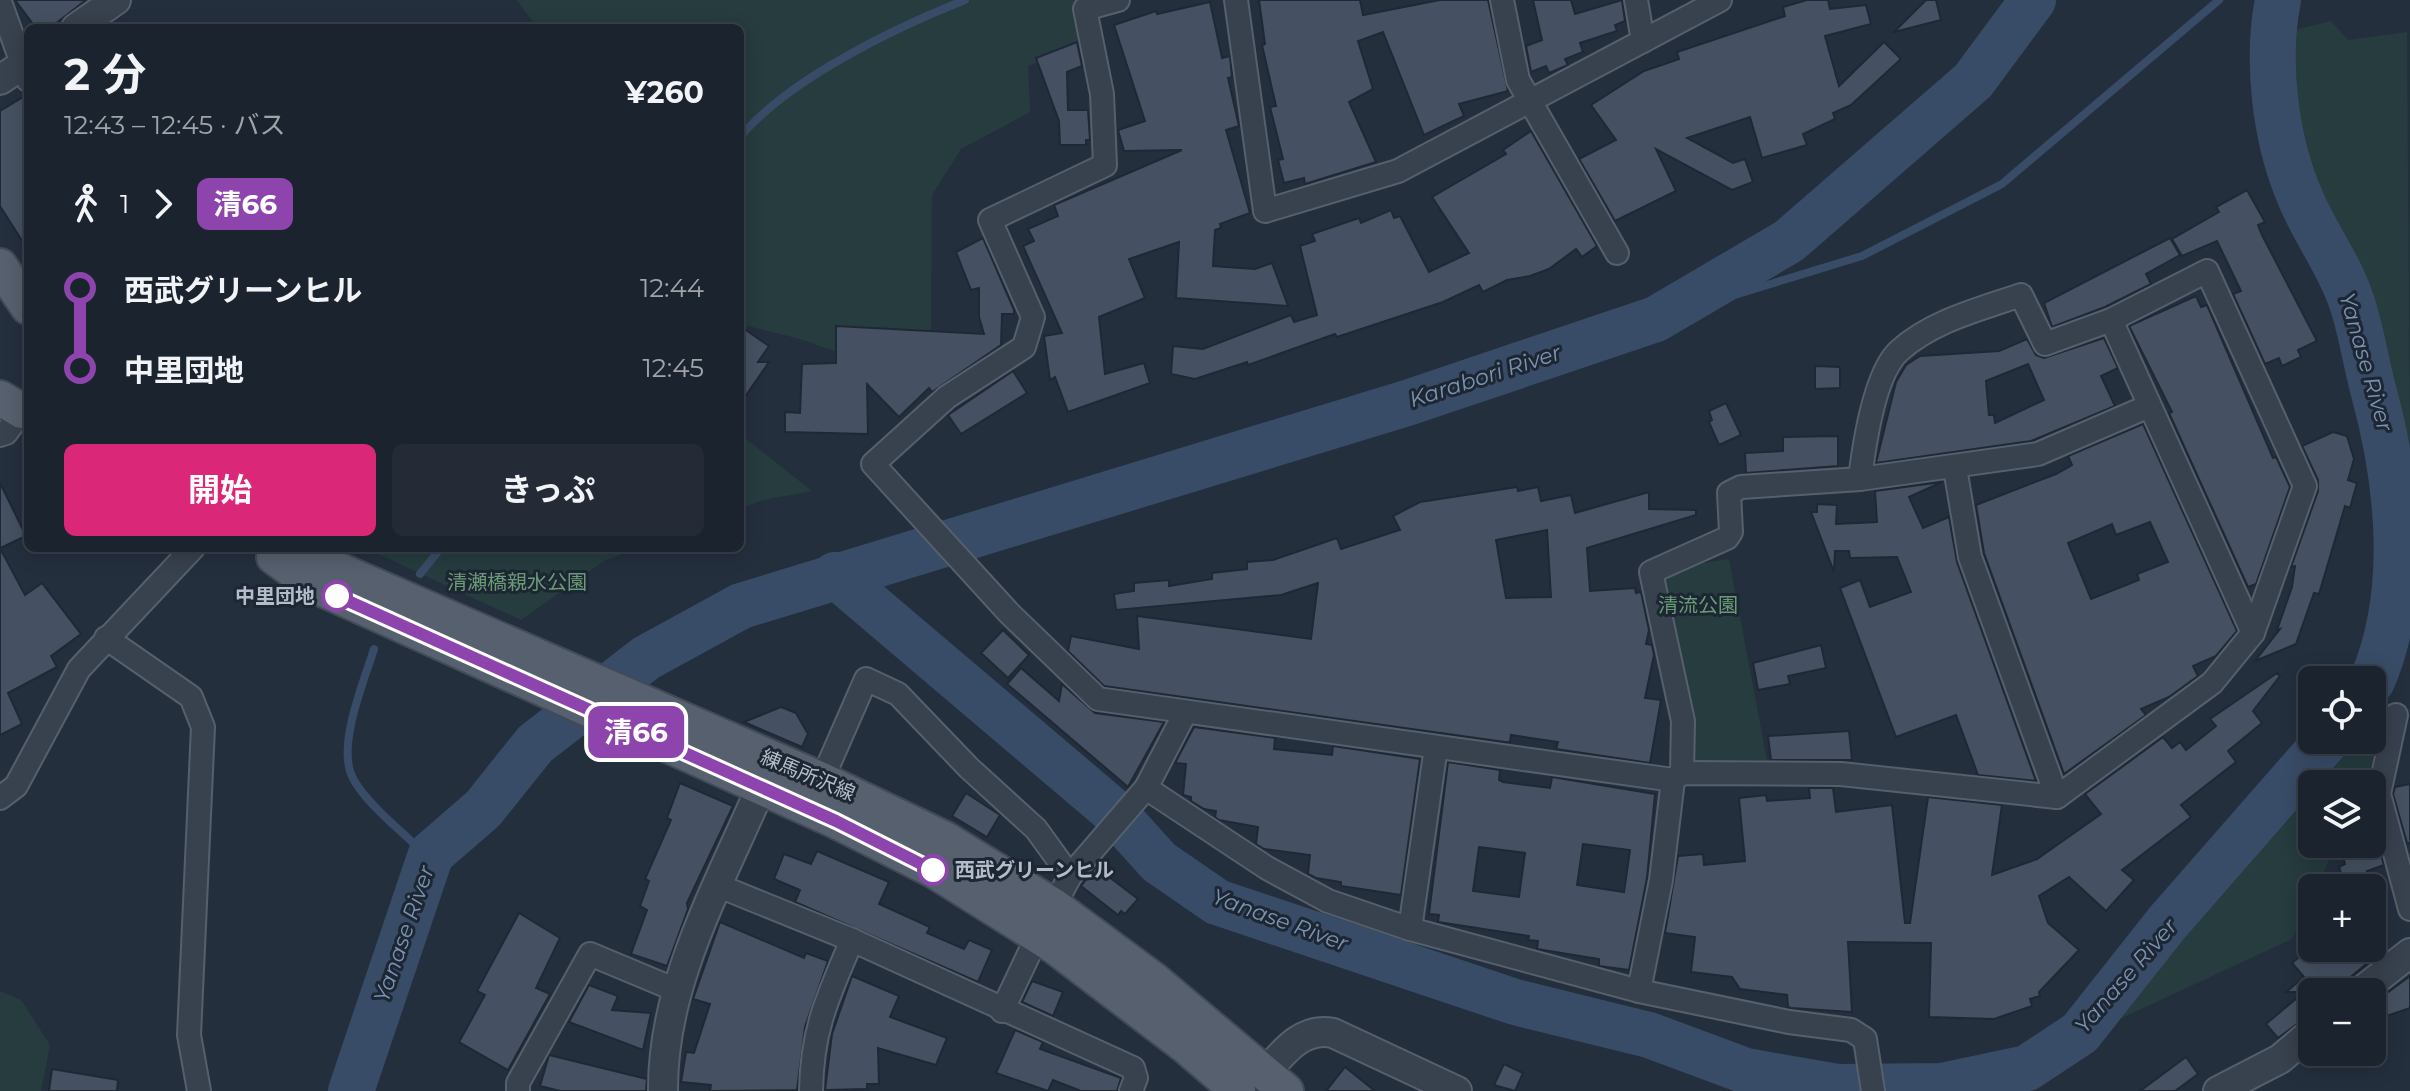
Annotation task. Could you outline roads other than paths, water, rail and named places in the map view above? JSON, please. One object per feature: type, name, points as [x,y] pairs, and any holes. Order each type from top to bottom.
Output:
[{"type":"main road","points":[[0,266],[24,301]]},
{"type":"main road","name":"練馬所沢線","points":[[266,552],[311,584],[675,749],[766,774],[945,839],[1046,921],[1154,980],[1260,1087]]},
{"type":"main road","name":"練馬所沢線","points":[[290,552],[325,564],[703,730],[766,774]]},
{"type":"street","points":[[82,24],[116,0]]},
{"type":"street","points":[[1118,0],[1085,9],[1102,94],[1105,165],[990,220],[1033,317],[1024,347],[947,397],[873,464],[1005,608],[1098,699],[1436,747],[1678,776],[1841,774],[2057,797],[2212,683],[2253,633],[2305,486],[2207,271],[2111,320],[2045,344],[2021,295],[1961,315],[1917,338],[1897,352],[1888,365],[1877,393],[1860,479]]},
{"type":"street","points":[[1236,0],[1265,211],[1398,171],[1720,0]]},
{"type":"street","points":[[1502,0],[1518,80],[1617,253]]},
{"type":"street","points":[[1636,0],[1643,41]]},
{"type":"street","points":[[0,2],[20,72]]},
{"type":"street","points":[[2111,320],[2253,633]]},
{"type":"street","points":[[1639,991],[1678,776],[1683,721],[1651,572],[1727,538],[1731,532],[1729,493],[1741,487],[1860,479],[2038,454],[2149,406]]},
{"type":"street","points":[[1955,468],[1970,557],[2057,797]]},
{"type":"street","points":[[0,798],[16,786],[79,669],[189,552]]},
{"type":"street","points":[[106,638],[191,697],[203,727],[189,1035],[199,1091]]},
{"type":"street","points":[[816,794],[866,679],[898,694],[969,768],[1036,829],[1070,876]]},
{"type":"street","points":[[1002,1011],[1070,876],[1141,794],[1185,713]]},
{"type":"street","points":[[2396,715],[2379,794],[2410,909]]},
{"type":"street","points":[[1410,929],[1436,747]]},
{"type":"street","points":[[663,1091],[663,1051],[676,990],[766,774]]},
{"type":"street","points":[[1141,794],[1328,901],[1410,929],[1639,991],[1789,1022],[1851,1030],[1865,1039],[1873,1091]]},
{"type":"street","points":[[719,886],[852,940],[1002,1011],[1133,1068],[1136,1078],[1131,1091]]},
{"type":"street","points":[[811,1091],[812,1049],[819,1021],[852,940]]},
{"type":"street","points":[[2378,978],[2410,953]]},
{"type":"street","points":[[518,1091],[518,1083],[590,954],[676,990]]},
{"type":"street","points":[[1260,1087],[1303,1034],[1318,1030],[1333,1033],[1457,1091]]},
{"type":"street","points":[[2218,1091],[2280,1059],[2298,1044]]},
{"type":"waterway","points":[[744,133],[786,95],[844,57],[965,0]]},
{"type":"waterway","name":"Karabori River","points":[[351,1091],[431,854],[483,809],[535,744],[646,658],[741,606],[1407,403],[1656,319],[1789,241],[1973,81],[2033,0]]},
{"type":"waterway","points":[[1656,319],[1862,256],[2002,184],[2219,0]]},
{"type":"waterway","name":"Yanase River","points":[[2278,0],[2273,74],[2284,150],[2306,210],[2351,300],[2389,462],[2394,499],[2396,575],[2392,611],[2377,666]]},
{"type":"waterway","points":[[420,574],[438,552]]},
{"type":"waterway","name":"Yanase River","points":[[835,575],[1113,811],[1159,862],[1217,902],[1515,1002],[1649,1035],[1746,1071],[1837,1087],[1942,1086],[2027,1068],[2080,1033],[2167,923],[2315,754]]},
{"type":"waterway","points":[[374,649],[351,726],[348,743],[350,771],[373,805],[430,858]]},
{"type":"place","name":"中里団地","points":[[337,596]]},
{"type":"place","name":"西武グリーンヒル","points":[[933,870]]},
{"type":"park label","name":"清瀬橋親水公園","points":[[517,582]]},
{"type":"park label","name":"清流公園","points":[[1698,605]]}]
